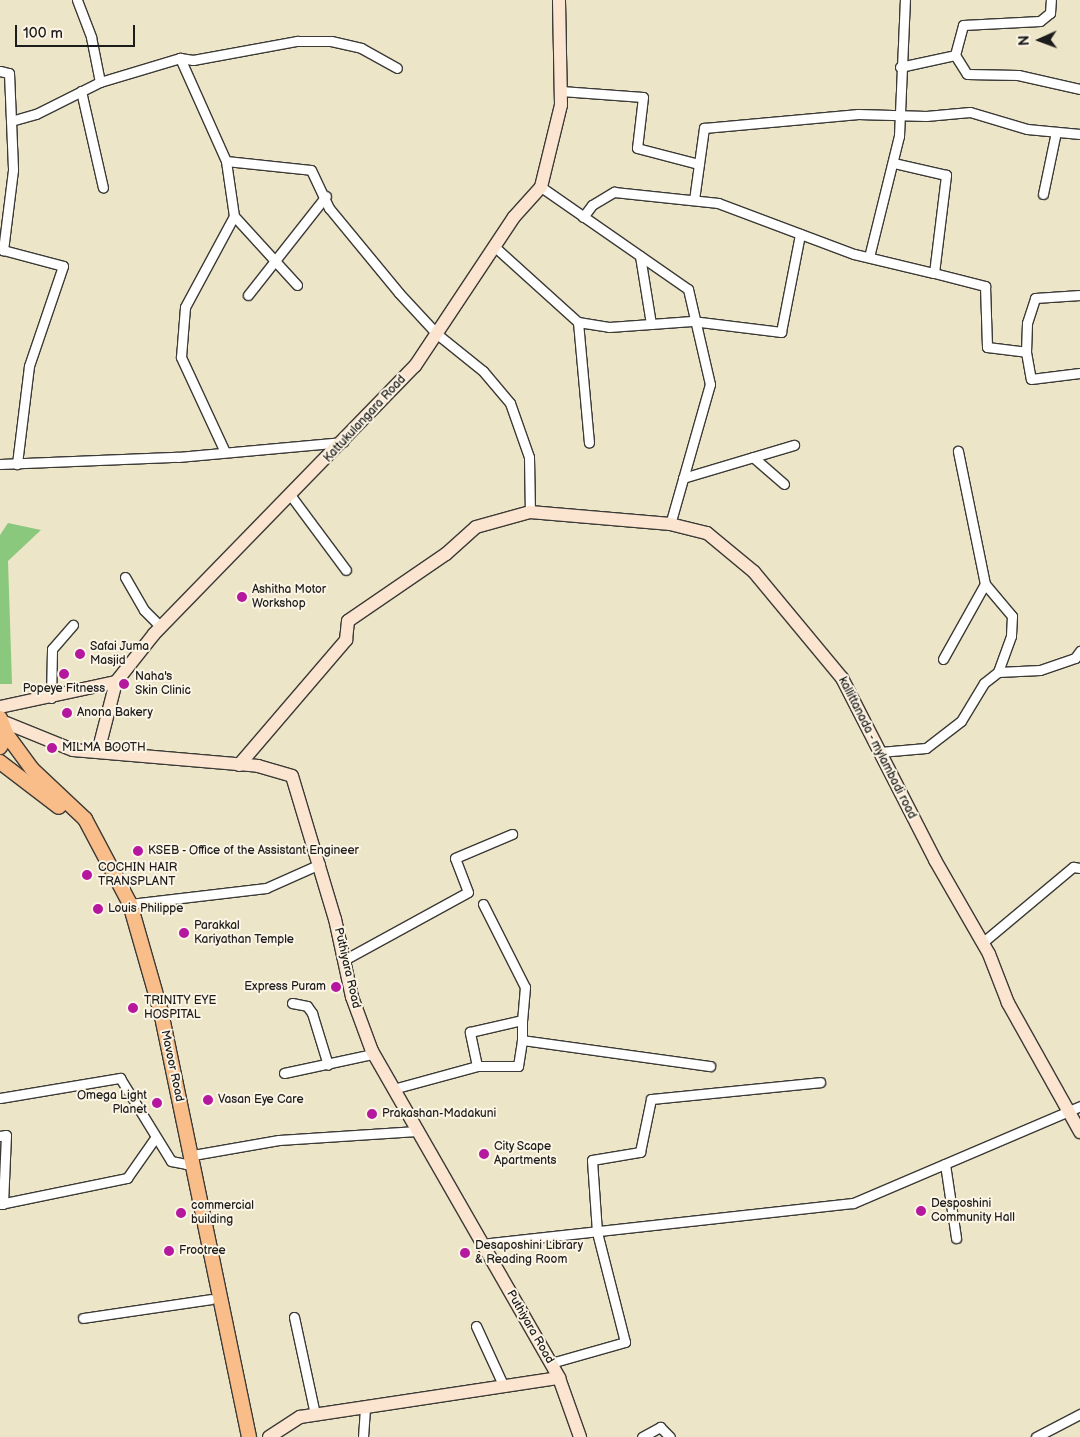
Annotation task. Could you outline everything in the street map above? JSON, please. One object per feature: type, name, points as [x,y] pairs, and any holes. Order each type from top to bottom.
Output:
[{"type":"main road","name":"Mavoor Road","points":[[3,730],[32,769],[85,820],[130,904],[156,989],[189,1160],[249,1437]]},
{"type":"main road","name":"Mavoor Road","points":[[0,762],[71,816],[114,887],[139,960],[189,1160],[211,1299],[240,1437]]},
{"type":"street","points":[[77,0],[91,37],[100,82]]},
{"type":"street","points":[[559,0],[561,91],[541,187],[688,289],[692,321],[710,384],[670,524]]},
{"type":"street","points":[[869,257],[894,163],[900,114],[900,67],[905,0]]},
{"type":"street","points":[[1051,0],[1050,12],[1040,21],[963,25],[955,55],[967,74],[1018,75],[1080,89]]},
{"type":"street","points":[[11,121],[36,114],[100,82],[180,58],[193,60],[297,41],[331,41],[361,48],[397,68]]},
{"type":"street","points":[[900,67],[955,55]]},
{"type":"street","points":[[180,58],[226,160],[234,216],[185,308],[181,357],[225,452]]},
{"type":"street","points":[[0,71],[9,73],[13,170],[3,228],[3,250],[63,266],[29,366],[17,464]]},
{"type":"street","points":[[82,91],[103,188]]},
{"type":"street","points":[[561,91],[643,97],[637,148],[699,164]]},
{"type":"street","points":[[694,200],[704,128],[900,114],[970,112],[1056,132],[1080,134]]},
{"type":"street","points":[[1043,194],[1056,132]]},
{"type":"street","points":[[226,160],[311,170],[326,196],[329,208],[437,334],[483,371],[510,403],[529,457],[530,512]]},
{"type":"street","points":[[894,163],[946,175],[934,273]]},
{"type":"street","name":"Kattukulangara Road","points":[[116,682],[161,627],[344,442],[415,366],[496,248],[514,217],[541,187]]},
{"type":"street","points":[[583,217],[598,200],[614,192],[718,203],[800,234],[869,257],[985,286],[987,347],[1026,352]]},
{"type":"street","points":[[248,295],[276,257],[326,196]]},
{"type":"street","points":[[234,216],[276,257],[297,285]]},
{"type":"street","points":[[496,248],[578,322],[609,327],[692,321],[781,332],[800,234]]},
{"type":"street","points":[[640,256],[650,324]]},
{"type":"street","points":[[1080,295],[1035,298],[1027,323],[1026,352],[1031,379],[1080,372]]},
{"type":"street","points":[[578,322],[589,443]]},
{"type":"street","points":[[0,464],[225,452],[344,442]]},
{"type":"street","points":[[683,478],[794,445]]},
{"type":"street","points":[[958,451],[986,584],[1012,616],[1011,636],[998,672]]},
{"type":"street","points":[[753,457],[784,484]]},
{"type":"street","points":[[291,496],[346,570]]},
{"type":"street","name":"kallittanada - mylambadi road","points":[[239,764],[346,640],[348,621],[357,612],[446,554],[476,527],[530,512],[670,524],[707,533],[754,572],[842,678],[982,943],[1008,1004],[1074,1109],[1080,1132]]},
{"type":"street","points":[[125,577],[144,610],[161,627]]},
{"type":"street","points":[[943,658],[986,584]]},
{"type":"street","points":[[51,698],[52,649],[73,625]]},
{"type":"street","points":[[880,752],[926,748],[961,721],[984,682],[998,672],[1040,670],[1075,658],[1080,651]]},
{"type":"street","points":[[0,708],[116,682],[98,752]]},
{"type":"street","name":"Puthiyara Road","points":[[3,730],[73,750],[239,764],[292,776],[320,864],[352,997],[373,1054],[551,1363],[559,1378],[580,1437]]},
{"type":"street","points":[[344,960],[468,892],[455,858],[512,834]]},
{"type":"street","points":[[130,904],[266,888],[320,864]]},
{"type":"street","points":[[982,943],[1073,867],[1080,868]]},
{"type":"street","points":[[393,1089],[477,1066],[518,1066],[522,1040],[525,987],[483,904]]},
{"type":"street","points":[[292,1003],[308,1006],[312,1013],[328,1065]]},
{"type":"street","points":[[477,1066],[470,1032],[522,1020]]},
{"type":"street","points":[[522,1040],[710,1066]]},
{"type":"street","points":[[284,1073],[373,1054]]},
{"type":"street","points":[[0,1098],[120,1078],[155,1138],[171,1161],[189,1160],[279,1140],[417,1132]]},
{"type":"street","points":[[551,1363],[625,1342],[597,1232],[592,1160],[640,1152],[651,1100],[820,1082]]},
{"type":"street","points":[[481,1244],[853,1203],[1074,1109]]},
{"type":"street","points":[[0,1136],[6,1135],[2,1204],[127,1178],[155,1138]]},
{"type":"street","points":[[945,1164],[956,1238]]},
{"type":"street","points":[[83,1318],[211,1299]]},
{"type":"street","points":[[294,1317],[315,1414]]},
{"type":"street","points":[[476,1326],[504,1387]]},
{"type":"street","points":[[270,1437],[288,1423],[315,1414],[559,1378]]},
{"type":"street","points":[[364,1437],[365,1407]]},
{"type":"street","points":[[1036,1437],[1080,1414]]},
{"type":"street","points":[[642,1437],[660,1427],[670,1437]]},
{"type":"green space","points":[[8,523],[41,530],[8,561],[12,684],[0,684],[0,535]]},
{"type":"place","name":"Ashitha Motor Workshop","points":[[242,597]]},
{"type":"place","name":"Safai Juma Masjid","points":[[80,654]]},
{"type":"place","name":"Popeye Fitness","points":[[64,674]]},
{"type":"place","name":"Naha's Skin Clinic","points":[[124,684]]},
{"type":"place","name":"Anona Bakery","points":[[67,713]]},
{"type":"place","name":"MILMA BOOTH","points":[[52,748]]},
{"type":"place","name":"KSEB - Office of the Assistant Engineer","points":[[138,851]]},
{"type":"place","name":"COCHIN HAIR TRANSPLANT","points":[[87,875]]},
{"type":"place","name":"Louis Philippe","points":[[98,909]]},
{"type":"place","name":"Parakkal Kariyathan Temple","points":[[184,933]]},
{"type":"place","name":"Express Puram","points":[[336,987]]},
{"type":"place","name":"TRINITY EYE HOSPITAL","points":[[133,1008]]},
{"type":"place","name":"Vasan Eye Care","points":[[208,1100]]},
{"type":"place","name":"Omega Light Planet","points":[[157,1103]]},
{"type":"place","name":"Prakashan-Madakuni","points":[[372,1114]]},
{"type":"place","name":"City Scape Apartments","points":[[484,1154]]},
{"type":"place","name":"Desposhini Community Hall","points":[[921,1211]]},
{"type":"place","name":"commercial building","points":[[181,1213]]},
{"type":"place","name":"Frootree","points":[[169,1251]]},
{"type":"place","name":"Desaposhini Library & Reading Room","points":[[465,1253]]}]
